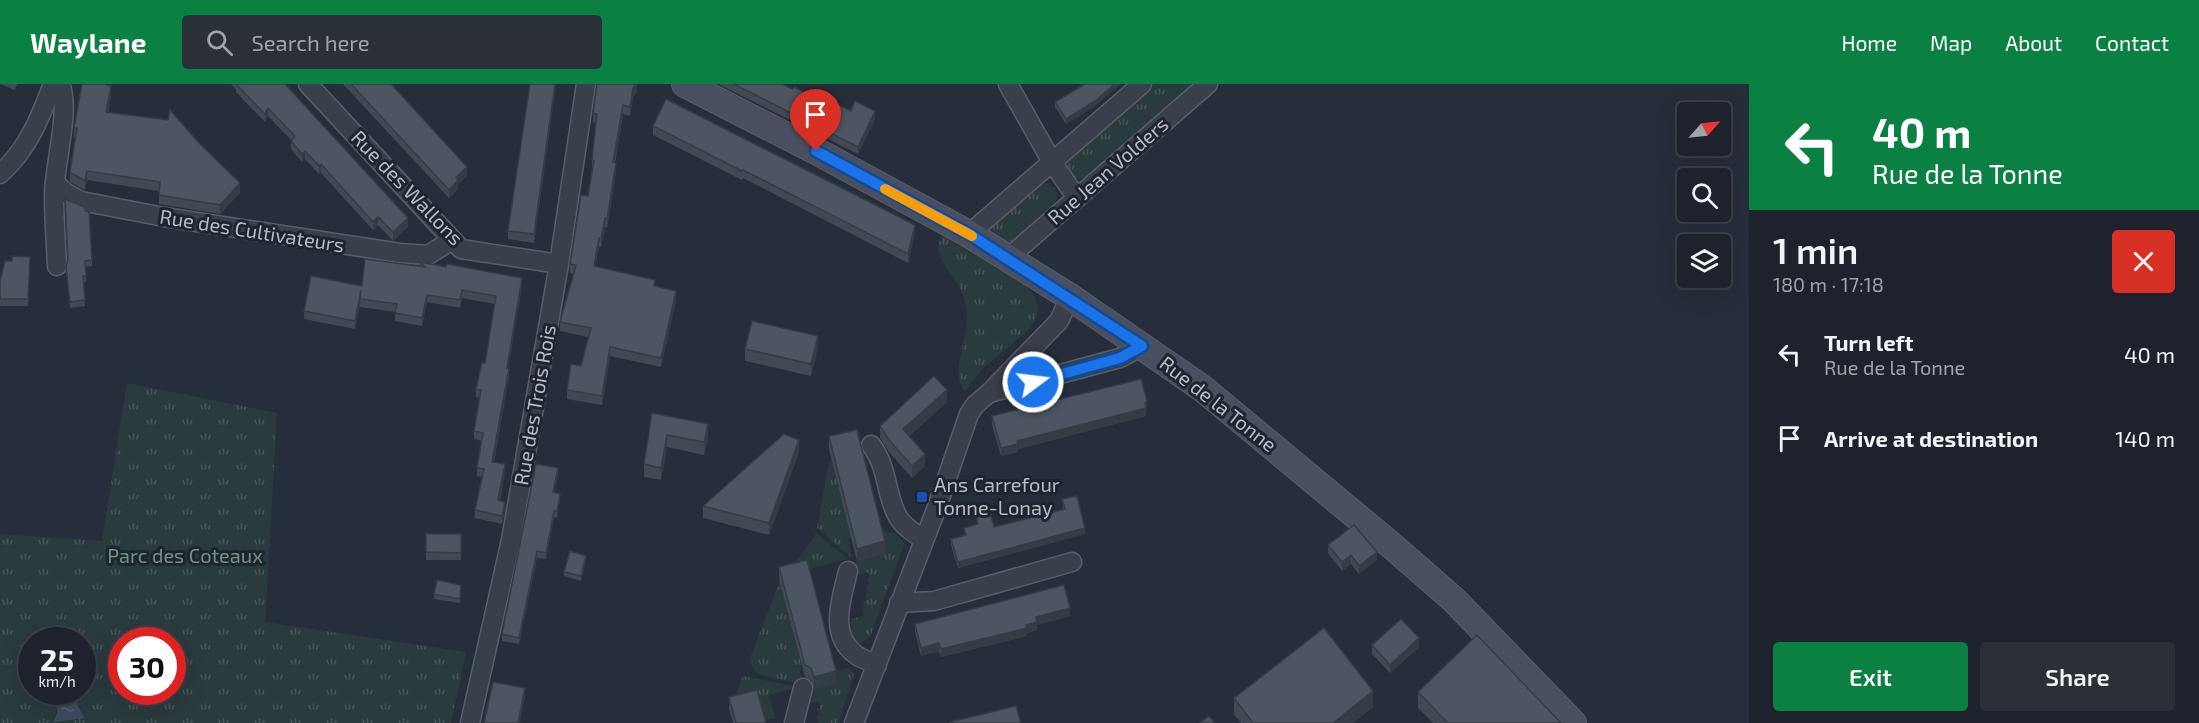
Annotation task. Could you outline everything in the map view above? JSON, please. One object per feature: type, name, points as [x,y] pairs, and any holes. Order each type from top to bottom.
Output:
[{"type":"street","points":[[0,174],[29,141],[53,84]]},
{"type":"street","points":[[57,266],[55,183],[64,93],[60,84]]},
{"type":"street","name":"Rue des Wallons","points":[[308,84],[451,241],[461,249],[559,264]]},
{"type":"street","name":"Rue des Trois Rois","points":[[470,723],[511,540],[559,264],[586,84]]},
{"type":"street","name":"Rue de la Tonne","points":[[686,84],[969,234],[1070,297],[1202,388],[1407,558],[1454,600],[1573,723]]},
{"type":"street","points":[[1008,84],[1052,162],[1077,198]]},
{"type":"street","points":[[969,234],[1143,84]]},
{"type":"street","name":"Rue Jean Volders","points":[[1008,258],[1208,84]]},
{"type":"street","name":"Rue des Cultivateurs","points":[[55,183],[66,193],[81,201],[164,218],[369,249],[428,255],[451,241]]},
{"type":"street","points":[[854,723],[898,603],[937,507],[969,414],[975,405],[1059,321],[1070,297]]},
{"type":"street","points":[[989,393],[1120,358],[1142,346]]},
{"type":"street","points":[[871,445],[880,456],[897,515],[912,532],[923,539]]},
{"type":"street","points":[[898,603],[934,601],[1072,562]]},
{"type":"street","points":[[848,571],[838,620],[841,634],[847,647],[856,655],[876,665]]},
{"type":"street","points":[[794,723],[803,688]]},
{"type":"green space","points":[[1153,84],[1197,84],[1088,177],[1079,179],[1071,175],[1066,163],[1071,154]]},
{"type":"green space","points":[[1043,182],[1055,188],[1057,197],[1054,205],[1013,241],[1005,243],[999,239],[993,233],[994,223]]},
{"type":"green space","points":[[942,234],[1024,283],[1038,306],[1036,317],[1028,330],[981,370],[965,391],[961,384],[959,365],[967,323],[966,309],[960,288],[940,256],[939,246]]},
{"type":"green space","name":"Parc des Coteaux","points":[[127,383],[277,413],[265,622],[466,652],[451,723],[0,723],[0,534],[102,541]]},
{"type":"green space","points":[[832,460],[851,537],[848,539],[852,558],[817,528],[829,462]]},
{"type":"green space","points":[[880,531],[897,536],[904,544],[870,637],[859,643],[854,641],[849,633],[852,619],[864,616],[863,602],[867,601],[866,587],[870,578],[868,572],[858,575],[855,564],[857,561],[885,554]]},
{"type":"green space","points":[[816,533],[848,559],[790,574],[788,571]]},
{"type":"green space","points":[[780,581],[802,668],[799,669],[803,684],[761,675],[750,661]]},
{"type":"green space","points":[[847,668],[854,673],[838,723],[818,723],[816,716],[819,715],[817,709],[820,708],[819,701],[808,704],[808,691],[836,683],[833,672]]},
{"type":"green space","points":[[743,676],[799,687],[769,695],[775,718],[762,721],[732,708]]},
{"type":"water","points":[[60,705],[78,705],[84,718],[54,722]]},
{"type":"building","points":[[82,84],[111,86],[106,112],[168,120],[170,110],[199,143],[240,183],[220,205],[159,195],[160,182],[87,171],[85,181],[70,172],[77,128],[74,128]]},
{"type":"building","points":[[236,84],[285,84],[408,218],[393,232],[378,217],[373,222],[321,164],[319,166],[305,151],[302,154],[291,141],[295,136],[268,108],[265,114]]},
{"type":"building","points":[[351,84],[391,84],[467,167],[456,177],[458,180],[449,190]]},
{"type":"building","points":[[530,84],[555,84],[534,234],[508,231]]},
{"type":"building","points":[[597,84],[636,84],[633,88],[630,107],[623,105],[613,162],[616,163],[607,219],[605,218],[601,238],[599,238],[594,266],[655,280],[654,286],[676,291],[661,358],[610,347],[602,396],[567,390],[571,364],[581,366],[591,328],[560,322],[576,265],[570,264],[581,195],[588,196],[594,161],[592,160],[597,114],[593,113]]},
{"type":"building","points":[[734,84],[782,84],[810,95],[812,92],[851,111],[855,101],[875,111],[858,147]]},
{"type":"building","points":[[1085,84],[1115,84],[1095,101],[1066,119],[1055,102]]},
{"type":"building","points":[[666,99],[915,225],[908,254],[653,126]]},
{"type":"building","points":[[65,199],[85,207],[85,211],[89,212],[92,260],[85,261],[86,276],[83,276],[85,300],[70,302],[66,266],[68,259]]},
{"type":"building","points":[[12,256],[30,257],[28,299],[0,299],[0,282],[5,261],[12,261]]},
{"type":"building","points":[[365,259],[425,267],[420,262],[446,267],[447,264],[522,278],[492,462],[505,464],[498,500],[505,502],[502,516],[475,510],[484,469],[477,468],[483,433],[474,431],[481,390],[476,389],[482,363],[485,363],[496,296],[462,290],[460,300],[427,295],[422,318],[395,313],[397,304],[360,299],[361,290],[355,321],[304,311],[311,276],[362,286]]},
{"type":"building","points":[[752,321],[818,336],[811,364],[745,349]]},
{"type":"building","points":[[934,376],[947,390],[903,429],[925,454],[912,466],[880,426]]},
{"type":"building","points":[[1141,379],[1147,401],[1146,408],[1017,441],[1018,444],[1001,448],[992,416]]},
{"type":"building","points":[[652,413],[708,424],[704,442],[667,435],[661,468],[644,464]]},
{"type":"building","points":[[857,430],[885,541],[857,549],[829,436]]},
{"type":"building","points":[[784,434],[799,440],[769,523],[703,506]]},
{"type":"building","points":[[536,464],[558,468],[553,492],[560,494],[557,511],[554,511],[546,553],[537,551],[519,638],[502,634]]},
{"type":"building","points":[[1077,496],[1085,528],[958,562],[951,539],[966,535],[964,528],[978,524],[976,515],[990,512],[994,527],[1065,509],[1062,499]]},
{"type":"building","points":[[1354,525],[1377,552],[1359,566],[1351,555],[1342,562],[1328,545]]},
{"type":"building","points":[[426,534],[461,534],[461,553],[426,552]]},
{"type":"building","points":[[570,551],[586,556],[581,576],[564,572]]},
{"type":"building","points":[[807,560],[836,671],[814,677],[811,668],[805,665],[779,567]]},
{"type":"building","points":[[437,580],[461,585],[460,599],[434,594]]},
{"type":"building","points":[[1064,585],[1070,608],[1036,617],[1037,622],[1026,625],[1027,628],[941,649],[939,643],[921,648],[915,624]]},
{"type":"building","points":[[1401,619],[1419,638],[1390,665],[1372,645]]},
{"type":"building","points":[[1324,628],[1373,691],[1333,723],[1253,723],[1234,698]]},
{"type":"building","points":[[1477,635],[1561,723],[1448,723],[1418,692]]},
{"type":"building","points":[[493,682],[525,688],[518,723],[484,723]]},
{"type":"building","points":[[757,690],[766,723],[736,723],[729,697]]},
{"type":"building","points":[[1016,706],[1021,723],[950,723],[950,722]]},
{"type":"building","points":[[1209,716],[1215,723],[1200,723]]},
{"type":"slow traffic","points":[[885,189],[972,236]]},
{"type":"place","name":"Ans Carrefour Tonne-Lonay","points":[[922,497]]},
{"type":"route","points":[[816,151],[969,234],[1142,346],[1120,358],[1033,382]]}]
